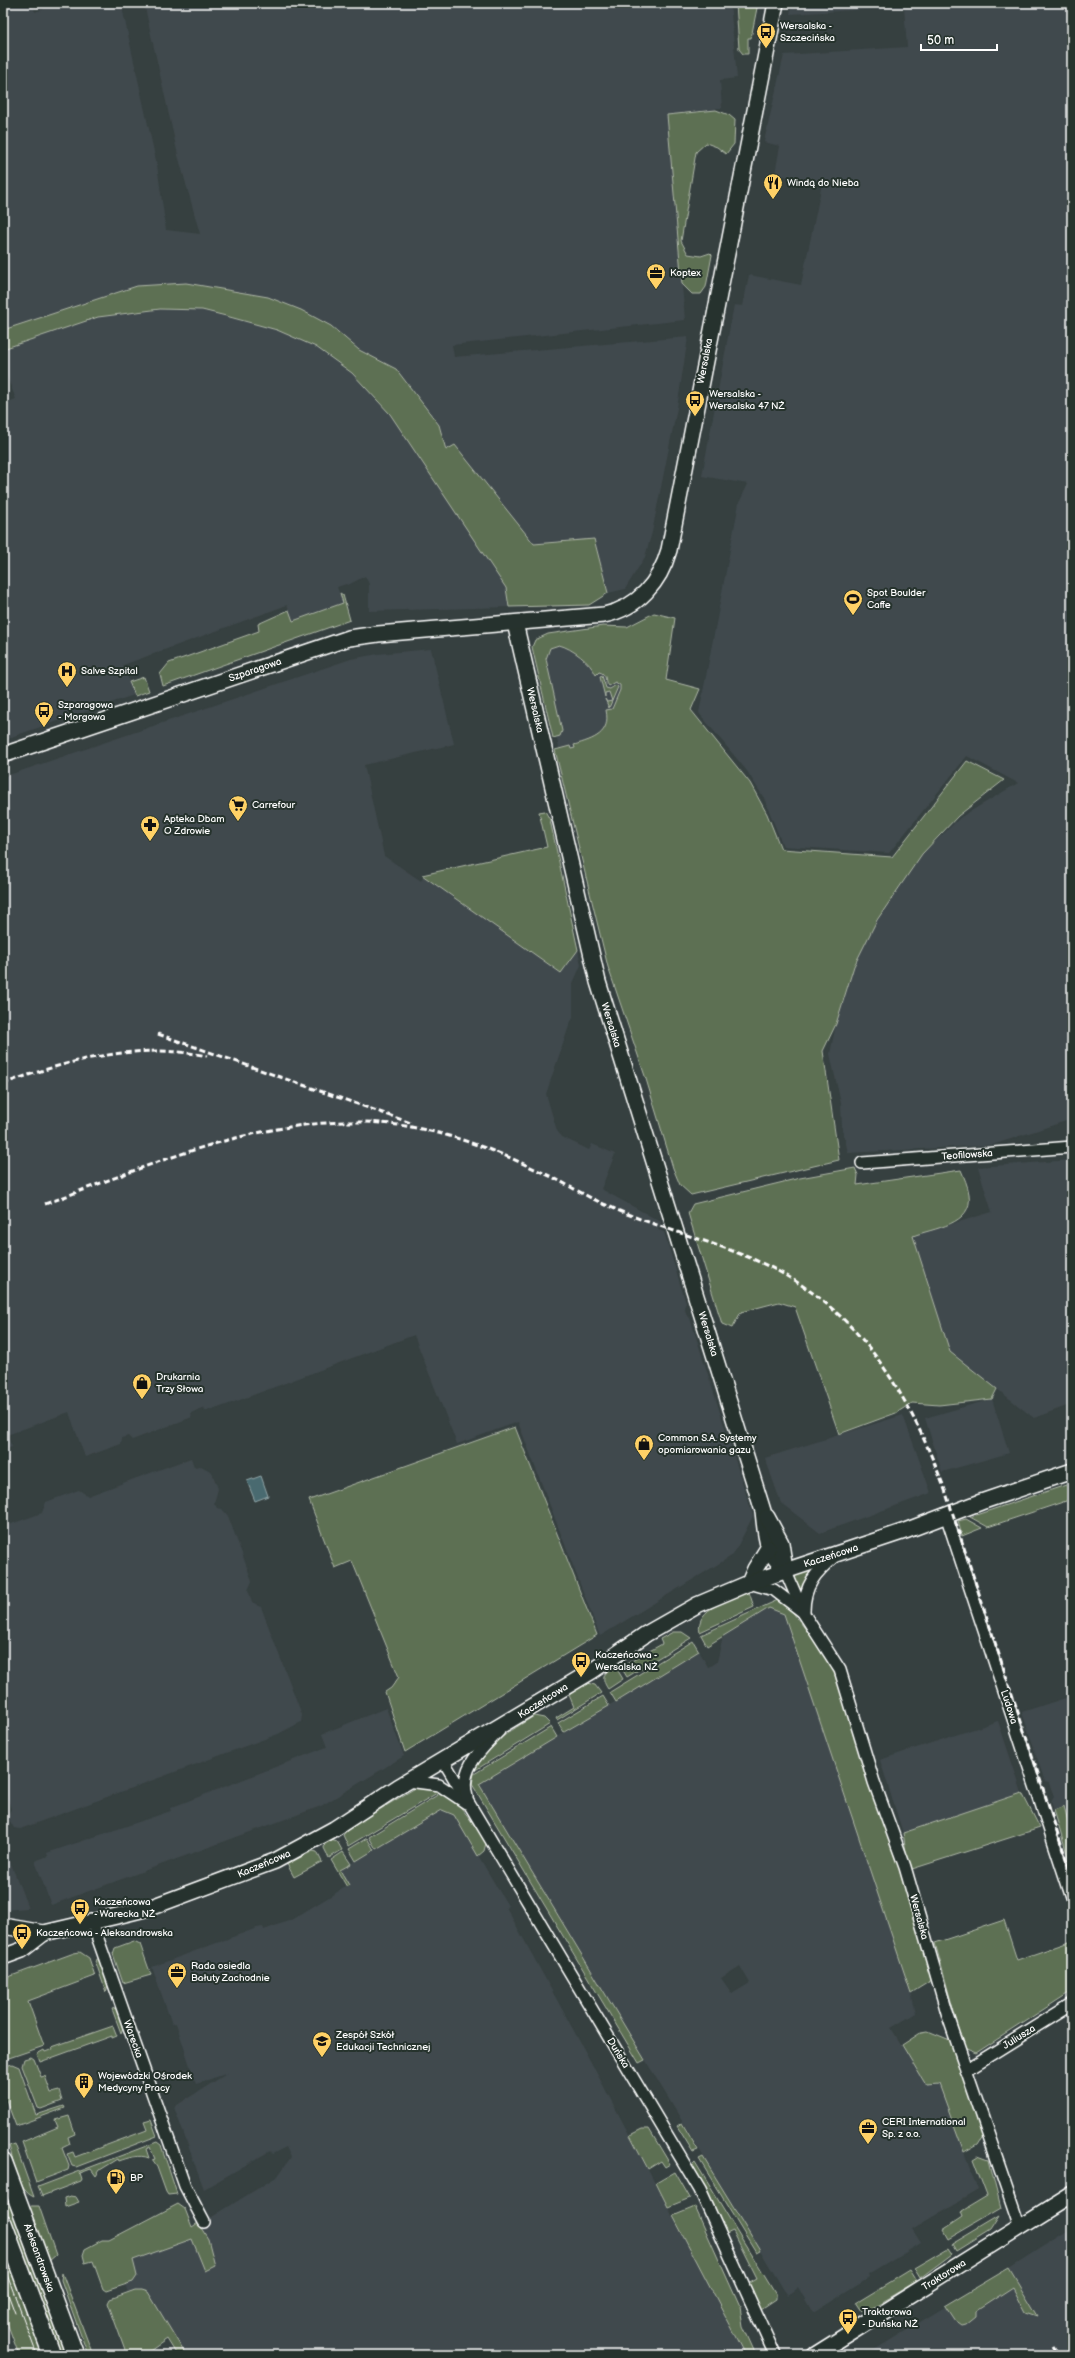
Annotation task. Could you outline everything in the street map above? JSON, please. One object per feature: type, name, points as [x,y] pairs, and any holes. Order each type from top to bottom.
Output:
[{"type":"main road","name":"Aleksandrowska","points":[[3,2161],[75,2355]]},
{"type":"main road","points":[[3,2223],[52,2355]]},
{"type":"street","name":"Wersalska","points":[[776,3],[669,550],[665,563],[648,590],[619,611],[595,616],[515,623],[600,988],[764,1511],[781,1543],[785,1570],[804,1614],[840,1670],[874,1782],[905,1867],[931,1963],[1020,2228]]},
{"type":"street","name":"Szparagowa","points":[[3,755],[354,637],[515,623]]},
{"type":"street","name":"Teofilowska","points":[[862,1163],[1072,1147]]},
{"type":"street","name":"Kaczeńcowa","points":[[3,1926],[44,1933],[92,1922],[149,1908],[281,1858],[327,1833],[408,1781],[503,1726],[663,1624],[697,1606],[749,1583],[785,1570],[837,1555],[1072,1471]]},
{"type":"street","name":"Wersalska","points":[[764,1511],[768,1548],[774,1560],[785,1570]]},
{"type":"street","name":"Ludowa","points":[[946,1515],[1072,1898]]},
{"type":"street","points":[[749,1583],[755,1569],[768,1548]]},
{"type":"street","points":[[804,1614],[805,1592],[809,1582],[837,1555]]},
{"type":"street","name":"Wersalska","points":[[749,1583],[774,1590],[804,1614]]},
{"type":"street","points":[[470,1806],[465,1789],[467,1770],[503,1726]]},
{"type":"street","name":"Duńska","points":[[443,1760],[700,2190],[775,2355]]},
{"type":"street","points":[[408,1781],[439,1785],[470,1806]]},
{"type":"street","name":"Warecka","points":[[92,1922],[185,2186],[204,2222]]},
{"type":"street","name":"Kaczeńcowa","points":[[3,1957],[28,1946],[44,1933]]},
{"type":"street","name":"Juliusza","points":[[966,2070],[1072,2004]]},
{"type":"street","name":"Traktorowa","points":[[816,2355],[1072,2194]]},
{"type":"shaded area","points":[[3,3],[32,3],[35,12],[44,9],[42,3],[121,3],[157,165],[166,230],[200,234],[178,155],[144,3],[730,3],[737,78],[720,80],[722,108],[716,108],[716,110],[667,115],[685,320],[452,345],[454,357],[688,337],[677,408],[652,532],[645,557],[625,589],[608,593],[594,539],[534,544],[455,445],[446,450],[439,425],[396,369],[359,350],[331,326],[301,310],[268,297],[186,283],[137,286],[3,330]]},
{"type":"shaded area","points":[[793,3],[1072,3],[1072,1119],[992,1145],[848,1153],[842,1126],[841,1103],[830,1054],[836,1024],[854,966],[877,920],[922,854],[961,817],[1018,783],[967,756],[889,853],[783,846],[764,798],[747,771],[699,713],[739,503],[748,484],[702,476],[734,305],[743,306],[749,275],[801,285],[822,184],[775,174],[780,146],[764,142],[784,55],[907,47],[904,7],[790,14]]},
{"type":"shaded area","points":[[160,309],[200,310],[277,330],[316,347],[352,373],[390,414],[438,484],[506,588],[509,607],[369,611],[369,584],[365,576],[348,585],[346,584],[337,587],[343,603],[293,621],[287,605],[123,665],[134,695],[14,736],[3,742],[3,404],[16,399],[3,367],[3,349],[98,317]]},
{"type":"shaded area","points":[[553,638],[624,686],[601,746],[561,757],[535,641]]},
{"type":"shaded area","points":[[431,649],[454,744],[364,765],[384,856],[421,881],[424,877],[561,972],[578,950],[581,965],[573,983],[573,1018],[546,1094],[557,1131],[562,1137],[589,1150],[592,1144],[615,1154],[601,1189],[661,1222],[658,1230],[664,1232],[686,1303],[684,1307],[687,1316],[690,1318],[753,1516],[733,1555],[600,1636],[518,1422],[457,1444],[414,1335],[218,1408],[205,1411],[204,1407],[191,1413],[192,1417],[132,1440],[128,1436],[122,1438],[121,1444],[85,1457],[69,1412],[7,1435],[12,1447],[3,1450],[3,777],[351,659],[378,654]]},
{"type":"shaded area","points":[[1072,1160],[1072,1404],[1034,1418],[950,1352],[912,1236],[992,1212],[978,1167]]},
{"type":"shaded area","points":[[992,1399],[1009,1453],[942,1472],[925,1418]]},
{"type":"shaded area","points":[[903,1415],[931,1493],[820,1533],[781,1503],[765,1458]]},
{"type":"shaded area","points":[[191,1458],[194,1467],[201,1466],[212,1472],[218,1489],[214,1503],[217,1508],[222,1509],[228,1516],[252,1581],[248,1590],[252,1602],[261,1607],[302,1715],[301,1722],[278,1734],[20,1829],[14,1828],[7,1816],[11,1809],[7,1796],[3,1796],[3,1527],[42,1513],[46,1502],[79,1490],[88,1496]]},
{"type":"shaded area","points":[[769,1608],[784,1614],[911,1993],[916,2013],[891,2028],[926,2085],[939,2084],[978,2190],[912,2229],[921,2243],[868,2275],[869,2278],[813,2313],[798,2287],[788,2295],[784,2290],[479,1784],[699,1651],[708,1667],[713,1665],[717,1662],[723,1636]],"holes":[[[740,1966],[750,1983],[732,1994],[721,1978]]]},
{"type":"shaded area","points":[[1072,1696],[1072,1804],[1054,1810],[1051,1801],[1054,1796],[1049,1783],[1045,1782],[1022,1712]]},
{"type":"shaded area","points":[[386,1708],[404,1756],[321,1806],[51,1905],[35,1861],[48,1856],[47,1853],[171,1811],[170,1808],[327,1747],[322,1734]]},
{"type":"shaded area","points":[[998,1721],[1022,1793],[903,1833],[880,1760]]},
{"type":"shaded area","points":[[442,1809],[454,1815],[508,1906],[506,1907],[586,2053],[746,2355],[177,2355],[167,2339],[148,2348],[112,2248],[191,2230],[278,2176],[291,2157],[286,2147],[272,2154],[270,2151],[204,2189],[174,2107],[228,2073],[196,2084],[176,2023],[172,2024],[152,1967],[257,1928],[263,1927],[264,1930],[291,1920],[349,1885],[340,1870]]},
{"type":"shaded area","points":[[3,1843],[28,1908],[3,1910]]},
{"type":"shaded area","points":[[1072,2228],[1072,2355],[866,2355],[1009,2268]]},
{"type":"green space","points":[[736,3],[758,3],[751,38],[748,38],[748,54],[743,54],[739,49]]},
{"type":"green space","points":[[716,110],[729,115],[735,120],[734,144],[726,154],[717,147],[706,143],[696,152],[681,241],[688,254],[701,256],[710,253],[712,255],[706,287],[701,294],[692,294],[682,284],[667,115]]},
{"type":"green space","points":[[186,283],[268,297],[301,310],[331,326],[359,350],[396,369],[439,425],[446,450],[455,445],[534,544],[594,539],[608,593],[589,605],[509,607],[506,588],[390,414],[352,373],[316,347],[277,330],[202,310],[160,309],[98,317],[3,349],[3,330],[137,286]]},
{"type":"green space","points":[[340,593],[343,595],[350,620],[163,686],[160,674],[169,663],[259,631],[258,624],[289,610],[293,621],[343,603]]},
{"type":"green space","points":[[654,613],[675,618],[666,680],[700,689],[691,710],[750,783],[767,814],[781,849],[892,857],[967,761],[1004,780],[958,816],[922,854],[877,920],[854,966],[836,1024],[823,1051],[839,1160],[691,1195],[680,1185],[673,1168],[646,1079],[608,967],[555,750],[570,746],[571,749],[575,748],[574,745],[594,738],[603,730],[606,725],[606,710],[612,709],[620,690],[620,685],[615,682],[608,686],[604,674],[599,672],[596,675],[594,670],[586,661],[570,649],[559,645],[550,648],[546,659],[562,731],[560,736],[553,738],[532,647],[535,640],[548,634],[603,626],[627,627]]},
{"type":"green space","points":[[602,676],[606,688],[610,689],[616,685],[618,687],[612,701],[609,692],[605,693],[605,697],[600,677]]},
{"type":"green space","points":[[144,677],[149,691],[135,696],[129,682]]},
{"type":"green space","points":[[605,699],[607,702],[612,701],[609,708]]},
{"type":"green space","points":[[545,811],[550,820],[578,950],[561,973],[422,875],[547,847],[539,812]]},
{"type":"green space","points":[[855,1168],[858,1175],[857,1185],[961,1170],[969,1194],[969,1204],[965,1213],[959,1219],[950,1224],[913,1236],[950,1352],[997,1389],[992,1399],[939,1405],[912,1403],[896,1413],[839,1434],[795,1307],[779,1302],[741,1312],[732,1328],[722,1324],[688,1213],[693,1204],[800,1178]]},
{"type":"green space","points":[[515,1427],[597,1635],[405,1752],[385,1692],[391,1688],[399,1677],[352,1561],[335,1568],[309,1500]]},
{"type":"green space","points":[[1072,1483],[1072,1499],[988,1527],[970,1517]]},
{"type":"green space","points":[[966,1519],[982,1528],[962,1536],[958,1521]]},
{"type":"green space","points":[[817,1568],[802,1593],[794,1576]]},
{"type":"green space","points":[[749,1592],[754,1607],[700,1632],[700,1624],[708,1611],[724,1601]]},
{"type":"green space","points":[[780,1599],[791,1610],[835,1668],[904,1876],[932,1980],[911,1993],[784,1614],[769,1608],[707,1646],[701,1635]]},
{"type":"green space","points":[[673,1632],[682,1632],[691,1638],[627,1677],[621,1667],[662,1644],[660,1639]]},
{"type":"green space","points":[[693,1641],[699,1651],[616,1702],[610,1692]]},
{"type":"green space","points":[[615,1666],[623,1679],[608,1689],[604,1681],[604,1676]]},
{"type":"green space","points":[[587,1683],[595,1685],[601,1693],[557,1720],[556,1718],[574,1707],[569,1695]]},
{"type":"green space","points":[[603,1696],[609,1706],[564,1732],[558,1723]]},
{"type":"green space","points":[[534,1716],[544,1718],[550,1724],[469,1774],[473,1765],[488,1749],[497,1741]]},
{"type":"green space","points":[[551,1727],[557,1737],[479,1784],[645,2060],[639,2063],[472,1784],[474,1774]]},
{"type":"green space","points":[[417,1787],[442,1790],[348,1846],[343,1835],[349,1828]]},
{"type":"green space","points":[[444,1791],[462,1809],[477,1829],[486,1843],[484,1851],[478,1856],[454,1815],[442,1810],[376,1849],[369,1837]]},
{"type":"green space","points":[[1022,1793],[1040,1828],[909,1870],[903,1833]]},
{"type":"green space","points":[[1064,1806],[1072,1837],[1072,1870],[1054,1810]]},
{"type":"green space","points":[[367,1838],[374,1850],[356,1861],[349,1849]]},
{"type":"green space","points":[[331,1839],[337,1841],[342,1850],[329,1858],[324,1848],[325,1843]]},
{"type":"green space","points":[[313,1851],[317,1852],[322,1862],[294,1877],[287,1864]]},
{"type":"green space","points":[[343,1852],[351,1864],[340,1870],[349,1885],[347,1887],[331,1860]]},
{"type":"green space","points":[[1004,1920],[1017,1960],[1072,1941],[1072,1991],[976,2053],[964,2048],[935,1943]]},
{"type":"green space","points":[[134,1941],[140,1944],[151,1975],[123,1983],[113,1954],[115,1948]]},
{"type":"green space","points":[[80,1952],[89,1958],[95,1976],[28,2001],[44,2046],[3,2060],[3,1979]]},
{"type":"green space","points":[[99,1958],[108,1985],[106,1992],[95,1961]]},
{"type":"green space","points":[[116,2008],[123,2027],[121,2033],[112,2009]]},
{"type":"green space","points":[[113,2026],[117,2036],[112,2038],[112,2036],[40,2062],[37,2054],[44,2050],[45,2052],[53,2049],[52,2047]]},
{"type":"green space","points":[[928,2031],[950,2040],[983,2136],[978,2144],[964,2152],[939,2084],[926,2085],[902,2045],[922,2032]]},
{"type":"green space","points":[[31,2057],[34,2059],[41,2077],[45,2076],[51,2093],[59,2091],[62,2101],[41,2109],[38,2108],[22,2066],[24,2059]]},
{"type":"green space","points":[[12,2064],[19,2067],[36,2115],[64,2106],[65,2108],[16,2126],[3,2092],[3,2067]]},
{"type":"green space","points":[[69,2116],[75,2134],[68,2137],[70,2144],[62,2148],[69,2166],[68,2170],[36,2182],[22,2142],[58,2127],[55,2120]]},
{"type":"green space","points":[[151,2120],[157,2136],[76,2167],[72,2166],[67,2154],[73,2152],[75,2157],[147,2130],[144,2122]]},
{"type":"green space","points":[[682,2123],[698,2150],[693,2152],[677,2126]]},
{"type":"green space","points":[[642,2129],[649,2129],[670,2164],[665,2167],[661,2161],[648,2169],[630,2135]]},
{"type":"green space","points":[[157,2142],[161,2145],[177,2194],[168,2195],[166,2192],[157,2167],[152,2160],[155,2159],[150,2147],[146,2149],[149,2158],[138,2156],[119,2161],[118,2159],[100,2170],[96,2176],[91,2169],[80,2173],[82,2179],[81,2181],[42,2196],[38,2187]]},
{"type":"green space","points":[[15,2144],[34,2197],[24,2188],[17,2175],[9,2146]]},
{"type":"green space","points":[[978,2156],[989,2160],[1001,2208],[948,2239],[943,2230],[964,2216],[962,2211],[987,2196],[973,2159]]},
{"type":"green space","points":[[703,2157],[760,2250],[756,2252],[699,2159]]},
{"type":"green space","points":[[695,2162],[776,2295],[776,2300],[761,2310],[748,2284],[757,2279],[733,2231],[726,2234],[704,2188],[691,2166]]},
{"type":"green space","points":[[675,2172],[690,2198],[668,2207],[656,2183]]},
{"type":"green space","points":[[3,2186],[66,2355],[60,2355],[3,2198]]},
{"type":"green space","points":[[70,2196],[76,2197],[79,2202],[65,2207],[64,2198]]},
{"type":"green space","points":[[178,2204],[185,2209],[192,2227],[198,2223],[208,2239],[215,2266],[205,2271],[192,2239],[133,2260],[137,2276],[133,2282],[106,2291],[103,2289],[93,2261],[85,2263],[83,2255],[85,2249],[102,2240],[109,2240]]},
{"type":"green space","points":[[29,2206],[39,2206],[56,2255],[49,2261]]},
{"type":"green space","points":[[695,2207],[740,2307],[743,2326],[756,2355],[746,2355],[673,2216]]},
{"type":"green space","points":[[999,2216],[990,2230],[956,2251],[952,2244]]},
{"type":"green space","points":[[3,2246],[43,2355],[19,2355],[3,2312]]},
{"type":"green space","points":[[948,2248],[952,2254],[920,2278],[914,2268]]},
{"type":"green space","points":[[1009,2268],[1038,2316],[1026,2312],[1013,2287],[976,2311],[976,2317],[966,2325],[962,2326],[955,2321],[945,2306]]},
{"type":"green space","points":[[910,2270],[917,2281],[862,2312],[856,2303]]},
{"type":"green space","points":[[62,2273],[93,2355],[88,2355],[61,2280]]},
{"type":"green space","points":[[135,2290],[148,2292],[186,2355],[177,2355],[167,2339],[147,2353],[148,2355],[127,2355],[108,2303],[110,2299]]},
{"type":"water","points":[[261,1476],[268,1496],[255,1501],[247,1481]]},
{"type":"tram line","points":[[3,2264],[37,2355]]},
{"type":"tram line","points":[[3,2281],[15,2313]]},
{"type":"railway","points":[[158,1034],[411,1123]]},
{"type":"railway","points":[[3,1084],[28,1075],[78,1061],[129,1052],[181,1052],[207,1056]]},
{"type":"railway","points":[[45,1204],[161,1161],[239,1137],[320,1123],[385,1123],[431,1131],[475,1144],[518,1161],[624,1213],[755,1260],[791,1278],[822,1300],[850,1326],[874,1354],[895,1385],[914,1418],[945,1490],[1072,1877]]},
{"type":"railway","points":[[1053,2346],[1059,2355]]},
{"type":"place","name":"Wersalska - Szczecińska","points":[[766,49]]},
{"type":"place","name":"Windą do Nieba","points":[[773,200]]},
{"type":"place","name":"Koptex","points":[[656,290]]},
{"type":"place","name":"Wersalska - Wersalska 47 NŻ","points":[[695,417]]},
{"type":"place","name":"Spot Boulder Caffe","points":[[853,616]]},
{"type":"place","name":"Salve Szpital","points":[[67,688]]},
{"type":"place","name":"Szparagowa - Morgowa","points":[[44,728]]},
{"type":"place","name":"Carrefour","points":[[238,822]]},
{"type":"place","name":"Apteka Dbam O Zdrowie","points":[[150,842]]},
{"type":"place","name":"Drukarnia Trzy Słowa","points":[[142,1400]]},
{"type":"place","name":"Common S.A. Systemy opomiarowania gazu","points":[[644,1461]]},
{"type":"place","name":"Kaczeńcowa - Wersalska NŻ","points":[[581,1678]]},
{"type":"place","name":"Kaczeńcowa - Warecka NŻ","points":[[80,1925]]},
{"type":"place","name":"Kaczeńcowa - Aleksandrowska","points":[[22,1950]]},
{"type":"place","name":"Rada osiedla Bałuty Zachodnie","points":[[177,1989]]},
{"type":"place","name":"Zespół Szkół Edukacji Technicznej","points":[[322,2058]]},
{"type":"place","name":"Wojewódzki Ośrodek Medycyny Pracy","points":[[84,2099]]},
{"type":"place","name":"CERI International Sp. z o.o.","points":[[868,2145]]},
{"type":"place","name":"BP","points":[[116,2195]]},
{"type":"place","name":"Traktorowa - Duńska NŻ","points":[[848,2335]]}]
